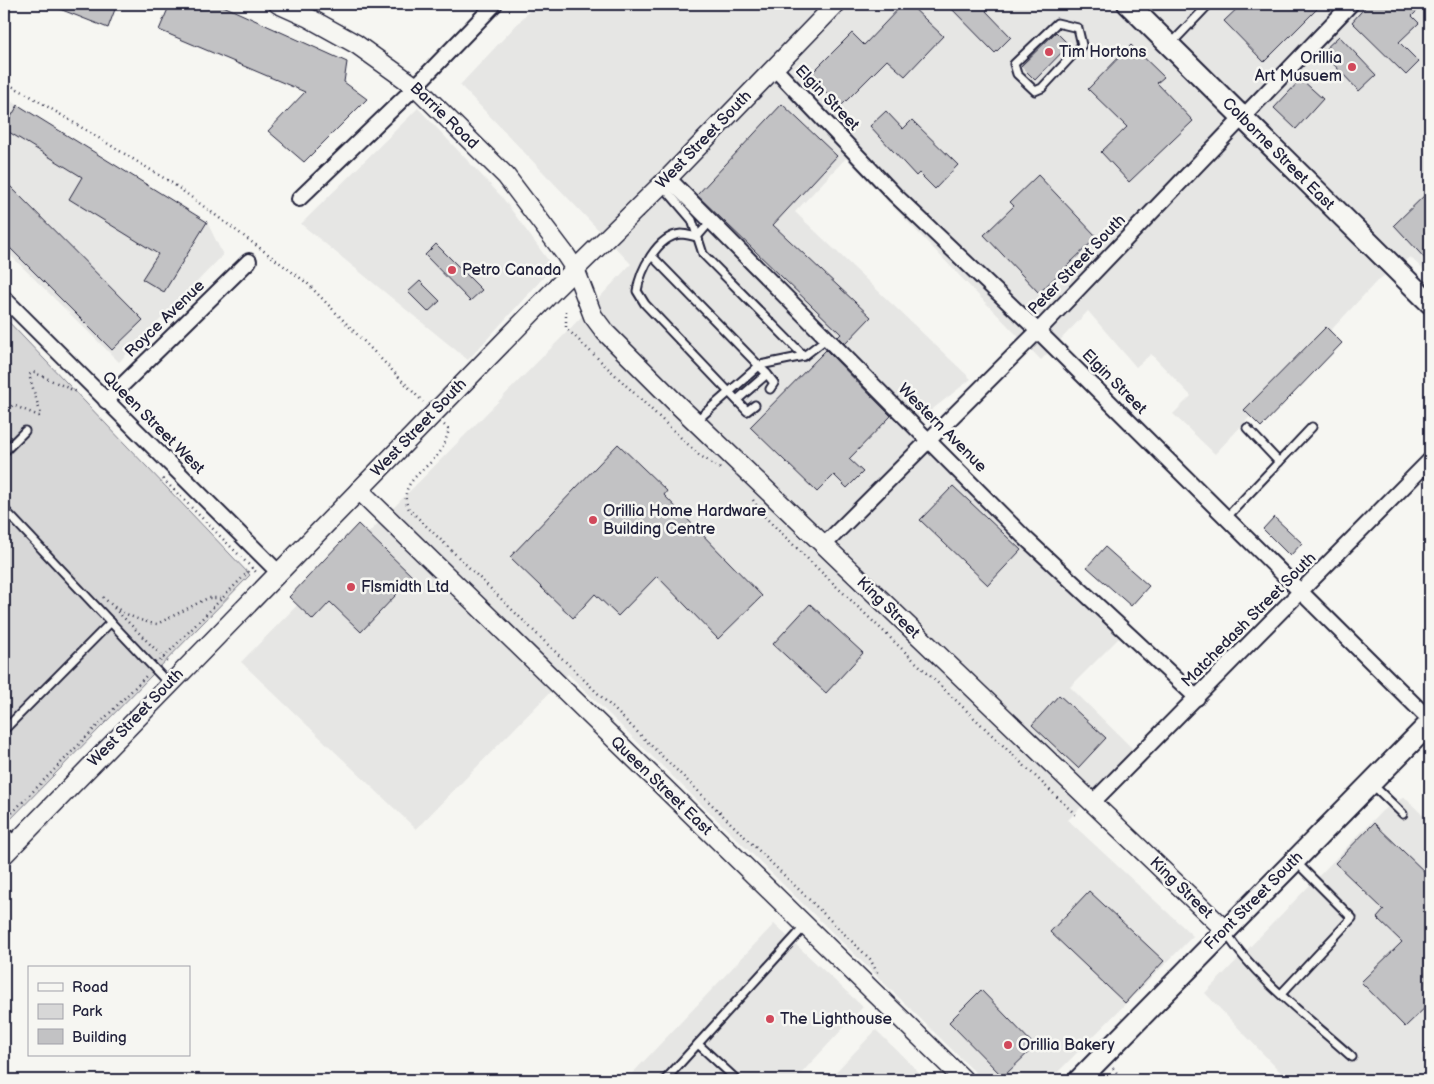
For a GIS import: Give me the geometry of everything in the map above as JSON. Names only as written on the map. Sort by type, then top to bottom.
[{"type":"main road","name":"Colborne Street East","points":[[1128,4],[1430,302]]},
{"type":"main road","name":"Front Street South","points":[[1078,1080],[1430,722]]},
{"type":"street","name":"Barrie Road","points":[[278,4],[310,18],[356,44],[416,87],[506,176],[575,269]]},
{"type":"street","points":[[298,199],[416,87],[495,4]]},
{"type":"street","name":"West Street South","points":[[4,855],[10,836],[174,679],[575,269],[665,181],[836,4]]},
{"type":"street","name":"Peter Street South","points":[[824,546],[1038,332],[1351,4]]},
{"type":"street","name":"Elgin Street","points":[[774,68],[895,195],[1038,332],[1430,722]]},
{"type":"street","name":"Western Avenue","points":[[665,181],[710,222],[929,439],[1023,536],[1197,698]]},
{"type":"street","name":"Royce Avenue","points":[[106,401],[249,261]]},
{"type":"street","name":"King Street","points":[[575,269],[594,316],[605,332],[824,546],[1224,930]]},
{"type":"street","name":"Queen Street West","points":[[4,298],[279,573]]},
{"type":"street","name":"Matchedash Street South","points":[[1092,803],[1430,460]]},
{"type":"street","name":"Queen Street East","points":[[359,490],[964,1080]]},
{"type":"lane","points":[[1170,45],[1209,4]]},
{"type":"lane","points":[[1057,23],[1078,28],[1082,45],[1080,49],[1042,88],[1037,91],[1032,90],[1015,72],[1014,64],[1057,23]]},
{"type":"lane","points":[[665,181],[692,220],[703,254],[804,356]]},
{"type":"lane","points":[[697,237],[710,222]]},
{"type":"lane","points":[[697,237],[680,234],[665,242],[652,256],[639,280],[637,291],[645,304],[747,411],[755,405]]},
{"type":"lane","points":[[652,256],[760,366],[774,384],[770,389]]},
{"type":"lane","points":[[696,421],[760,366],[804,356],[826,339]]},
{"type":"lane","points":[[737,400],[767,374]]},
{"type":"lane","points":[[1226,518],[1312,427]]},
{"type":"lane","points":[[1246,428],[1279,462]]},
{"type":"lane","points":[[4,452],[25,431]]},
{"type":"lane","points":[[4,509],[154,667],[174,679]]},
{"type":"lane","points":[[4,730],[111,622]]},
{"type":"lane","points":[[1371,782],[1404,814]]},
{"type":"lane","points":[[1282,994],[1352,918],[1294,860]]},
{"type":"lane","points":[[664,1080],[805,926]]},
{"type":"lane","points":[[1224,930],[1235,946],[1282,994],[1352,1057]]},
{"type":"lane","points":[[698,1044],[736,1080]]},
{"type":"path","points":[[4,82],[27,94],[172,183],[307,283],[449,430],[442,448],[406,487],[405,502],[409,509],[870,959],[879,978],[880,998]]},
{"type":"path","points":[[566,311],[566,328],[699,455],[724,471]]},
{"type":"path","points":[[4,413],[12,405],[39,416],[41,415],[29,377],[30,372],[44,376],[79,393]]},
{"type":"path","points":[[752,499],[763,515],[814,565],[1078,817]]},
{"type":"path","points":[[4,821],[252,568]]},
{"type":"path","points":[[98,592],[164,658],[174,679]]},
{"type":"path","points":[[111,605],[142,620],[156,624],[208,598],[222,598]]},
{"type":"shaded area","points":[[536,4],[1430,4],[1430,276],[1410,257],[1377,281],[1215,454],[1173,414],[1191,396],[1151,354],[1136,367],[1088,311],[1041,360],[846,158],[795,212],[971,379],[911,426],[1126,631],[1070,687],[1136,752],[1068,820],[1193,936],[1050,1080],[983,1080],[568,674],[416,829],[241,662],[566,333],[631,264],[460,85]]},
{"type":"shaded area","points":[[4,98],[207,222],[223,255],[119,362],[4,249]]},
{"type":"shaded area","points":[[418,108],[502,197],[553,267],[468,360],[301,224]]},
{"type":"shaded area","points":[[1404,797],[1430,822],[1430,1064],[1415,1080],[1288,1080],[1205,993],[1382,811]]},
{"type":"shaded area","points":[[774,924],[863,1007],[795,1080],[626,1080]]},
{"type":"shaded area","points":[[876,1030],[927,1080],[828,1080]]},
{"type":"green space","points":[[4,317],[250,575],[4,826]]},
{"type":"building","points":[[47,4],[117,4],[108,28]]},
{"type":"building","points":[[170,4],[219,4],[347,62],[344,82],[367,99],[304,162],[268,131],[305,92],[159,30]]},
{"type":"building","points":[[903,4],[909,4],[943,36],[905,76],[887,60],[840,107],[809,76],[852,33],[864,45]]},
{"type":"building","points":[[947,4],[993,4],[986,11],[1011,37],[995,53]]},
{"type":"building","points":[[1242,4],[1322,4],[1264,62],[1224,21]]},
{"type":"building","points":[[1368,4],[1424,4],[1412,16],[1419,23],[1399,42],[1419,62],[1406,75],[1352,22]]},
{"type":"building","points":[[1056,32],[1069,45],[1035,80],[1021,66]]},
{"type":"building","name":"Orillia Art Musuem","points":[[1339,36],[1376,75],[1359,91],[1322,52]]},
{"type":"building","points":[[1131,45],[1164,77],[1157,83],[1193,121],[1129,182],[1101,152],[1127,127],[1088,89]]},
{"type":"building","points":[[1301,79],[1323,99],[1296,129],[1274,108]]},
{"type":"building","points":[[782,104],[837,156],[773,225],[871,317],[845,344],[838,337],[841,334],[697,195]]},
{"type":"building","points":[[18,105],[207,222],[164,292],[142,279],[158,254],[69,199],[82,177],[4,129]]},
{"type":"building","points":[[886,111],[903,129],[912,120],[958,165],[935,189],[919,173],[916,176],[870,126]]},
{"type":"building","points":[[1038,175],[1097,237],[1039,293],[984,235],[1014,206],[1010,202]]},
{"type":"building","points":[[4,180],[143,320],[112,350],[4,242]]},
{"type":"building","points":[[1430,190],[1430,264],[1394,225]]},
{"type":"building","points":[[436,244],[482,290],[470,301],[425,255]]},
{"type":"building","points":[[420,281],[440,301],[428,312],[408,292]]},
{"type":"building","points":[[1326,327],[1342,343],[1261,427],[1244,410]]},
{"type":"building","points":[[826,350],[891,416],[849,459],[863,472],[847,488],[834,475],[817,492],[750,427]]},
{"type":"building","points":[[618,444],[667,491],[664,495],[762,596],[718,639],[657,576],[618,616],[595,594],[573,618],[510,557]]},
{"type":"building","points":[[953,486],[1021,550],[988,585],[920,520]]},
{"type":"building","points":[[1274,517],[1302,543],[1290,556],[1263,529]]},
{"type":"building","name":"Flsmidth Ltd","points":[[358,524],[413,577],[361,632],[330,602],[313,620],[289,597]]},
{"type":"building","points":[[1105,547],[1149,586],[1131,606],[1087,567]]},
{"type":"building","points":[[810,604],[863,653],[826,693],[773,644]]},
{"type":"building","points":[[1059,695],[1106,738],[1078,768],[1032,725]]},
{"type":"building","points":[[1374,823],[1430,877],[1430,1003],[1405,1027],[1361,982],[1402,942],[1377,918],[1384,910],[1335,863]]},
{"type":"building","points":[[1089,891],[1164,961],[1125,1003],[1050,932]]},
{"type":"building","points":[[981,990],[1035,1046],[1003,1077],[949,1022]]},
{"type":"place","name":"Tim Hortons","points":[[1049,52]]},
{"type":"place","name":"Orillia Art Musuem","points":[[1352,67]]},
{"type":"place","name":"Petro Canada","points":[[452,270]]},
{"type":"place","name":"Orillia Home Hardware Building Centre","points":[[593,520]]},
{"type":"place","name":"Flsmidth Ltd","points":[[351,587]]},
{"type":"place","name":"The Lighthouse","points":[[770,1019]]},
{"type":"place","name":"Orillia Bakery","points":[[1008,1045]]}]
